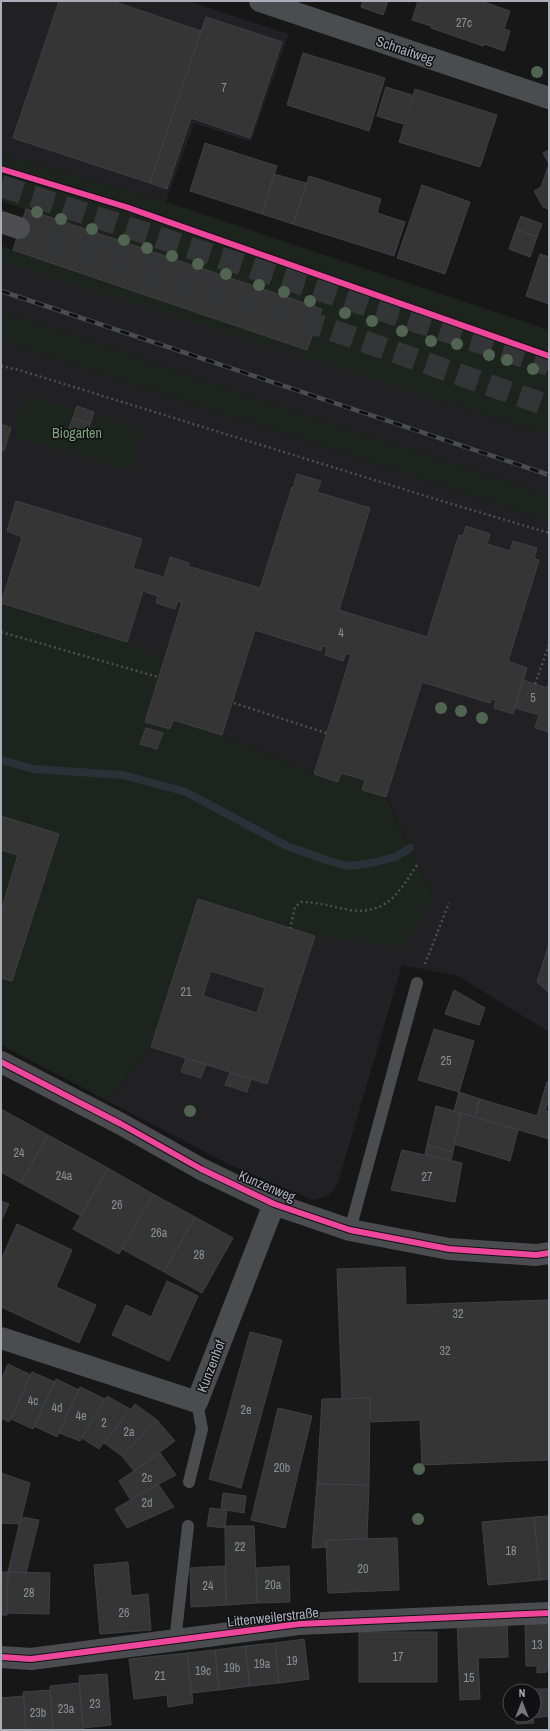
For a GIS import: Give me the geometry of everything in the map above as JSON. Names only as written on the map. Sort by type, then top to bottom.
[{"type":"street","name":"Schnaitweg","points":[[260,1],[549,98]]},
{"type":"street","name":"Kunzenweg","points":[[1,1062],[120,1124],[201,1169],[274,1204],[350,1230],[449,1249],[536,1255],[549,1253]]},
{"type":"street","name":"Kunzenhof","points":[[1,1338],[197,1402],[274,1204]]},
{"type":"street","name":"Littenweilerstraße","points":[[1,1657],[31,1659],[299,1624],[549,1613]]},
{"type":"lane","points":[[350,1230],[417,983]]},
{"type":"lane","points":[[189,1482],[202,1429],[197,1402]]},
{"type":"lane","points":[[175,1641],[188,1526]]},
{"type":"path","points":[[1,366],[27,372],[549,533]]},
{"type":"path","points":[[1,632],[158,677]]},
{"type":"path","points":[[535,684],[549,645]]},
{"type":"path","points":[[234,703],[326,733]]},
{"type":"path","points":[[290,929],[295,907],[301,902],[321,903],[350,910],[378,908],[400,891],[417,865]]},
{"type":"path","points":[[417,983],[449,903]]},
{"type":"shaded area","points":[[1,1],[188,1],[289,34],[251,142],[194,123],[166,202],[1,154]]},
{"type":"shaded area","points":[[1,260],[549,435],[549,495],[306,415],[1,311]]},
{"type":"shaded area","points":[[1,340],[549,521],[549,1032],[458,976],[402,965],[337,1186],[327,1196],[313,1200],[230,1165],[108,1101],[151,1047],[198,899],[434,896],[417,865],[387,797],[314,774],[222,735],[173,720],[170,729],[145,722],[127,642],[1,603]]},
{"type":"green space","points":[[1,154],[166,202],[549,330],[549,435],[1,261],[1,246],[307,350],[322,309],[1,201]]},
{"type":"green space","points":[[1,311],[306,415],[549,495],[549,521],[1,340]]},
{"type":"green space","name":"Biogarten","points":[[24,394],[143,429],[131,471],[12,436]]},
{"type":"green space","points":[[1,603],[127,642],[164,662],[145,722],[170,729],[173,720],[222,735],[314,774],[338,782],[341,773],[365,780],[362,790],[386,797],[417,865],[434,896],[404,947],[315,936],[198,900],[151,1047],[108,1101],[1,1045]],"holes":[[[146,728],[162,733],[157,749],[141,744]]]},
{"type":"building","points":[[59,1],[112,1],[201,31],[150,183],[13,138]]},
{"type":"building","points":[[363,1],[388,1],[383,15],[361,7]]},
{"type":"building","points":[[418,1],[481,1],[510,11],[504,29],[510,31],[504,51],[484,44],[483,46],[412,20]]},
{"type":"building","points":[[206,17],[282,42],[250,138],[191,118],[167,189],[150,183]]},
{"type":"building","points":[[303,53],[385,78],[369,131],[287,105]]},
{"type":"building","points":[[386,87],[412,95],[403,124],[377,116]]},
{"type":"building","points":[[415,89],[497,115],[480,167],[399,142]]},
{"type":"building","points":[[205,143],[277,166],[262,214],[190,191]]},
{"type":"building","points":[[549,150],[549,164],[543,153]]},
{"type":"building","points":[[549,164],[549,209],[543,207],[534,191],[541,187]]},
{"type":"building","points":[[274,174],[306,183],[293,224],[262,214]]},
{"type":"building","points":[[309,176],[381,199],[377,213],[405,222],[394,256],[293,224]]},
{"type":"building","points":[[422,185],[470,202],[445,274],[397,258]]},
{"type":"building","points":[[26,209],[322,309],[307,350],[13,250]]},
{"type":"building","points":[[521,216],[542,224],[537,237],[516,229]]},
{"type":"building","points":[[516,229],[537,237],[530,257],[509,249]]},
{"type":"building","points":[[540,254],[549,257],[549,304],[526,296]]},
{"type":"building","points":[[77,406],[94,412],[90,424],[73,418]]},
{"type":"building","points":[[73,418],[90,424],[87,434],[69,428]]},
{"type":"building","points":[[1,424],[11,428],[4,451],[1,450]]},
{"type":"building","points":[[297,474],[321,481],[317,492],[370,508],[339,610],[427,637],[459,535],[463,536],[466,526],[490,534],[487,544],[510,551],[513,541],[537,548],[534,559],[539,560],[508,661],[527,668],[513,714],[494,708],[496,700],[492,699],[490,703],[422,682],[386,797],[362,790],[365,780],[341,773],[338,782],[314,774],[351,655],[346,653],[343,661],[325,655],[327,647],[323,646],[321,651],[255,630],[222,735],[173,720],[170,729],[145,722],[182,602],[178,601],[175,609],[156,603],[158,596],[143,591],[127,642],[1,603],[22,537],[7,531],[16,501],[142,539],[133,568],[164,577],[170,557],[189,563],[188,566],[260,588],[292,487],[295,485]]},
{"type":"building","points":[[523,680],[547,688],[549,682],[549,732],[535,728],[539,715],[515,708]]},
{"type":"building","points":[[146,728],[163,733],[157,749],[140,744]]},
{"type":"building","points":[[1,816],[59,834],[12,981],[1,978],[1,911],[18,855],[1,850]]},
{"type":"building","points":[[198,899],[315,936],[267,1084],[151,1047]],"holes":[[[211,971],[265,988],[257,1013],[203,996]]]},
{"type":"building","points":[[549,944],[549,988],[548,992],[537,982]]},
{"type":"building","points":[[454,990],[485,1008],[479,1025],[445,1014]]},
{"type":"building","points":[[434,1029],[474,1041],[459,1092],[418,1080]]},
{"type":"building","points":[[186,1058],[206,1064],[201,1078],[181,1072]]},
{"type":"building","points":[[230,1072],[251,1079],[247,1092],[225,1085]]},
{"type":"building","points":[[547,1082],[549,1082],[549,1100],[545,1110],[549,1112],[549,1139],[475,1117],[480,1099],[537,1116]]},
{"type":"building","points":[[459,1092],[480,1099],[475,1117],[454,1111]]},
{"type":"building","points":[[436,1106],[461,1113],[453,1152],[427,1145]]},
{"type":"building","points":[[1,1109],[48,1135],[21,1183],[1,1172]]},
{"type":"building","points":[[461,1113],[518,1130],[510,1161],[454,1144]]},
{"type":"building","points":[[48,1135],[108,1168],[81,1216],[21,1183]]},
{"type":"building","points":[[427,1145],[453,1152],[451,1160],[425,1154]]},
{"type":"building","points":[[402,1150],[462,1163],[455,1202],[391,1190]]},
{"type":"building","points":[[108,1168],[153,1194],[119,1254],[73,1229]]},
{"type":"building","points":[[153,1194],[195,1217],[164,1272],[122,1249]]},
{"type":"building","points":[[1,1201],[9,1204],[1,1221]]},
{"type":"building","points":[[195,1217],[233,1238],[202,1293],[164,1272]]},
{"type":"building","points":[[17,1224],[72,1250],[56,1287],[96,1305],[79,1343],[1,1307],[1,1260]]},
{"type":"building","points":[[405,1267],[406,1305],[549,1300],[549,1460],[422,1465],[420,1420],[371,1422],[370,1398],[342,1399],[337,1269]]},
{"type":"building","points":[[167,1281],[198,1296],[169,1361],[112,1335],[126,1305],[151,1317]]},
{"type":"building","points":[[250,1332],[282,1340],[241,1488],[209,1479]]},
{"type":"building","points":[[8,1364],[31,1375],[9,1422],[1,1418],[1,1380]]},
{"type":"building","points":[[32,1372],[55,1382],[33,1429],[11,1419]]},
{"type":"building","points":[[56,1379],[79,1390],[57,1437],[34,1426]]},
{"type":"building","points":[[80,1387],[105,1399],[80,1441],[59,1433]]},
{"type":"building","points":[[107,1396],[130,1409],[99,1449],[82,1438]]},
{"type":"building","points":[[370,1398],[369,1485],[317,1484],[322,1399]]},
{"type":"building","points":[[135,1404],[157,1420],[122,1456],[104,1443]]},
{"type":"building","points":[[278,1408],[312,1416],[285,1528],[251,1520]]},
{"type":"building","points":[[157,1420],[175,1441],[134,1471],[122,1456]]},
{"type":"building","points":[[160,1453],[176,1475],[130,1499],[119,1481]]},
{"type":"building","points":[[1,1473],[30,1483],[20,1524],[1,1523]]},
{"type":"building","points":[[158,1484],[174,1507],[127,1528],[115,1509]]},
{"type":"building","points":[[317,1484],[369,1485],[367,1539],[326,1540],[327,1547],[312,1548]]},
{"type":"building","points":[[223,1493],[246,1496],[244,1513],[221,1509]]},
{"type":"building","points":[[210,1508],[227,1510],[225,1528],[207,1526]]},
{"type":"building","points":[[549,1516],[549,1579],[540,1580],[534,1517]]},
{"type":"building","points":[[21,1517],[39,1520],[26,1573],[8,1572]]},
{"type":"building","points":[[534,1517],[540,1580],[488,1585],[482,1522]]},
{"type":"building","points":[[225,1526],[254,1526],[257,1603],[226,1605]]},
{"type":"building","points":[[397,1538],[399,1590],[328,1593],[326,1540]]},
{"type":"building","points":[[128,1562],[131,1596],[148,1594],[151,1630],[100,1634],[94,1565]]},
{"type":"building","points":[[225,1566],[226,1605],[191,1607],[190,1568]]},
{"type":"building","points":[[289,1566],[290,1602],[257,1603],[256,1568]]},
{"type":"building","points":[[1,1572],[8,1572],[7,1615],[1,1615]]},
{"type":"building","points":[[8,1572],[50,1573],[49,1614],[7,1613]]},
{"type":"building","points":[[507,1617],[508,1657],[478,1658],[480,1699],[460,1700],[457,1619]]},
{"type":"building","points":[[525,1623],[549,1623],[549,1666],[547,1666],[547,1672],[537,1673],[537,1666],[526,1666]]},
{"type":"building","points":[[359,1632],[437,1632],[437,1682],[359,1682]]},
{"type":"building","points":[[304,1639],[309,1679],[279,1683],[275,1643]]},
{"type":"building","points":[[275,1643],[279,1683],[250,1686],[245,1646]]},
{"type":"building","points":[[245,1646],[250,1686],[219,1690],[215,1650]]},
{"type":"building","points":[[215,1650],[219,1690],[191,1693],[187,1653]]},
{"type":"building","points":[[187,1653],[193,1703],[168,1707],[167,1695],[134,1699],[129,1659]]},
{"type":"building","points":[[107,1674],[111,1725],[83,1728],[79,1676]]},
{"type":"building","points":[[79,1683],[83,1730],[53,1730],[50,1686]]},
{"type":"building","points":[[542,1689],[549,1689],[549,1716],[542,1717]]},
{"type":"building","points":[[50,1690],[53,1730],[26,1730],[23,1692]]},
{"type":"building","points":[[24,1696],[26,1730],[1,1730],[1,1698]]},
{"type":"waterway","points":[[1,760],[34,769],[123,775],[186,792],[287,846],[326,860],[349,866],[372,863],[395,857],[410,848]]},
{"type":"tunnel","points":[[1,186],[549,365]]},
{"type":"tunnel","points":[[19,228],[326,328],[549,406]]},
{"type":"railway","points":[[1,291],[549,475]]},
{"type":"cycle path","points":[[1,169],[126,207],[549,356]]},
{"type":"cycle path","points":[[1,1062],[121,1124],[201,1169],[274,1204],[350,1230],[449,1249],[536,1255],[549,1253]]},
{"type":"cycle path","points":[[1,1657],[31,1659],[299,1624],[549,1613]]}]
